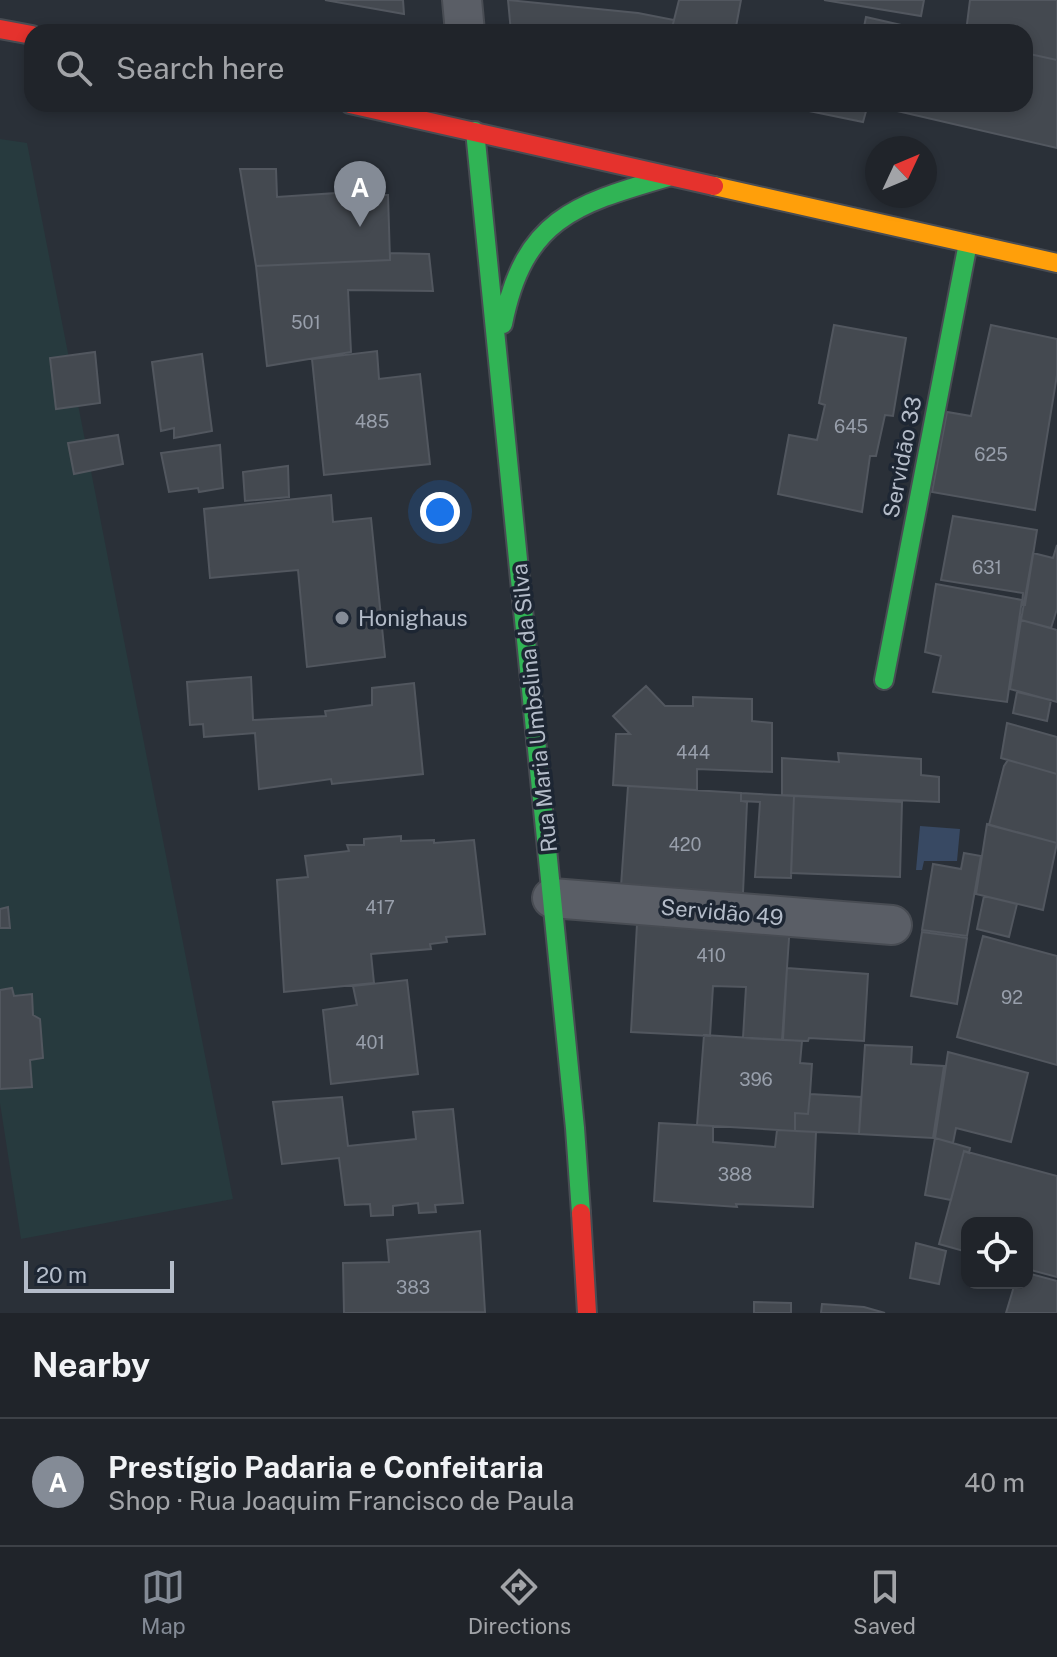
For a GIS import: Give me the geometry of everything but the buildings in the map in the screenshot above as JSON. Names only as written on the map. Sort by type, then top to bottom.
[{"type":"main road","points":[[0,29],[24,34]]},
{"type":"main road","points":[[421,112],[474,118],[670,176],[1057,263]]},
{"type":"main road","name":"Rua Maria Umbelina da Silva","points":[[474,118],[575,1128],[587,1313]]},
{"type":"main road","points":[[498,354],[507,295],[527,256],[550,228],[575,209],[670,176]]},
{"type":"main road","name":"Servidão 33","points":[[884,680],[968,243]]},
{"type":"street","points":[[462,0],[464,24]]},
{"type":"street","name":"Servidão 49","points":[[552,898],[892,925]]},
{"type":"green space","points":[[0,139],[27,143],[233,1199],[21,1239],[0,1103]]},
{"type":"water","points":[[920,826],[960,829],[957,861],[924,861],[922,870],[916,870]]},
{"type":"traffic: fast","points":[[475,131],[581,1213]]},
{"type":"traffic: fast","points":[[503,324],[512,288],[525,260],[540,238],[559,221],[606,196],[668,177]]},
{"type":"traffic: fast","points":[[884,680],[968,243]]},
{"type":"traffic: slow","points":[[714,186],[1057,263]]},
{"type":"traffic: jam","points":[[0,29],[24,34]]},
{"type":"traffic: jam","points":[[386,112],[714,186]]},
{"type":"traffic: jam","points":[[581,1213],[587,1313]]},
{"type":"place","name":"Prestígio Padaria e Confeitaria","points":[[360,227]]},
{"type":"place","name":"Honighaus","points":[[342,618]]}]
